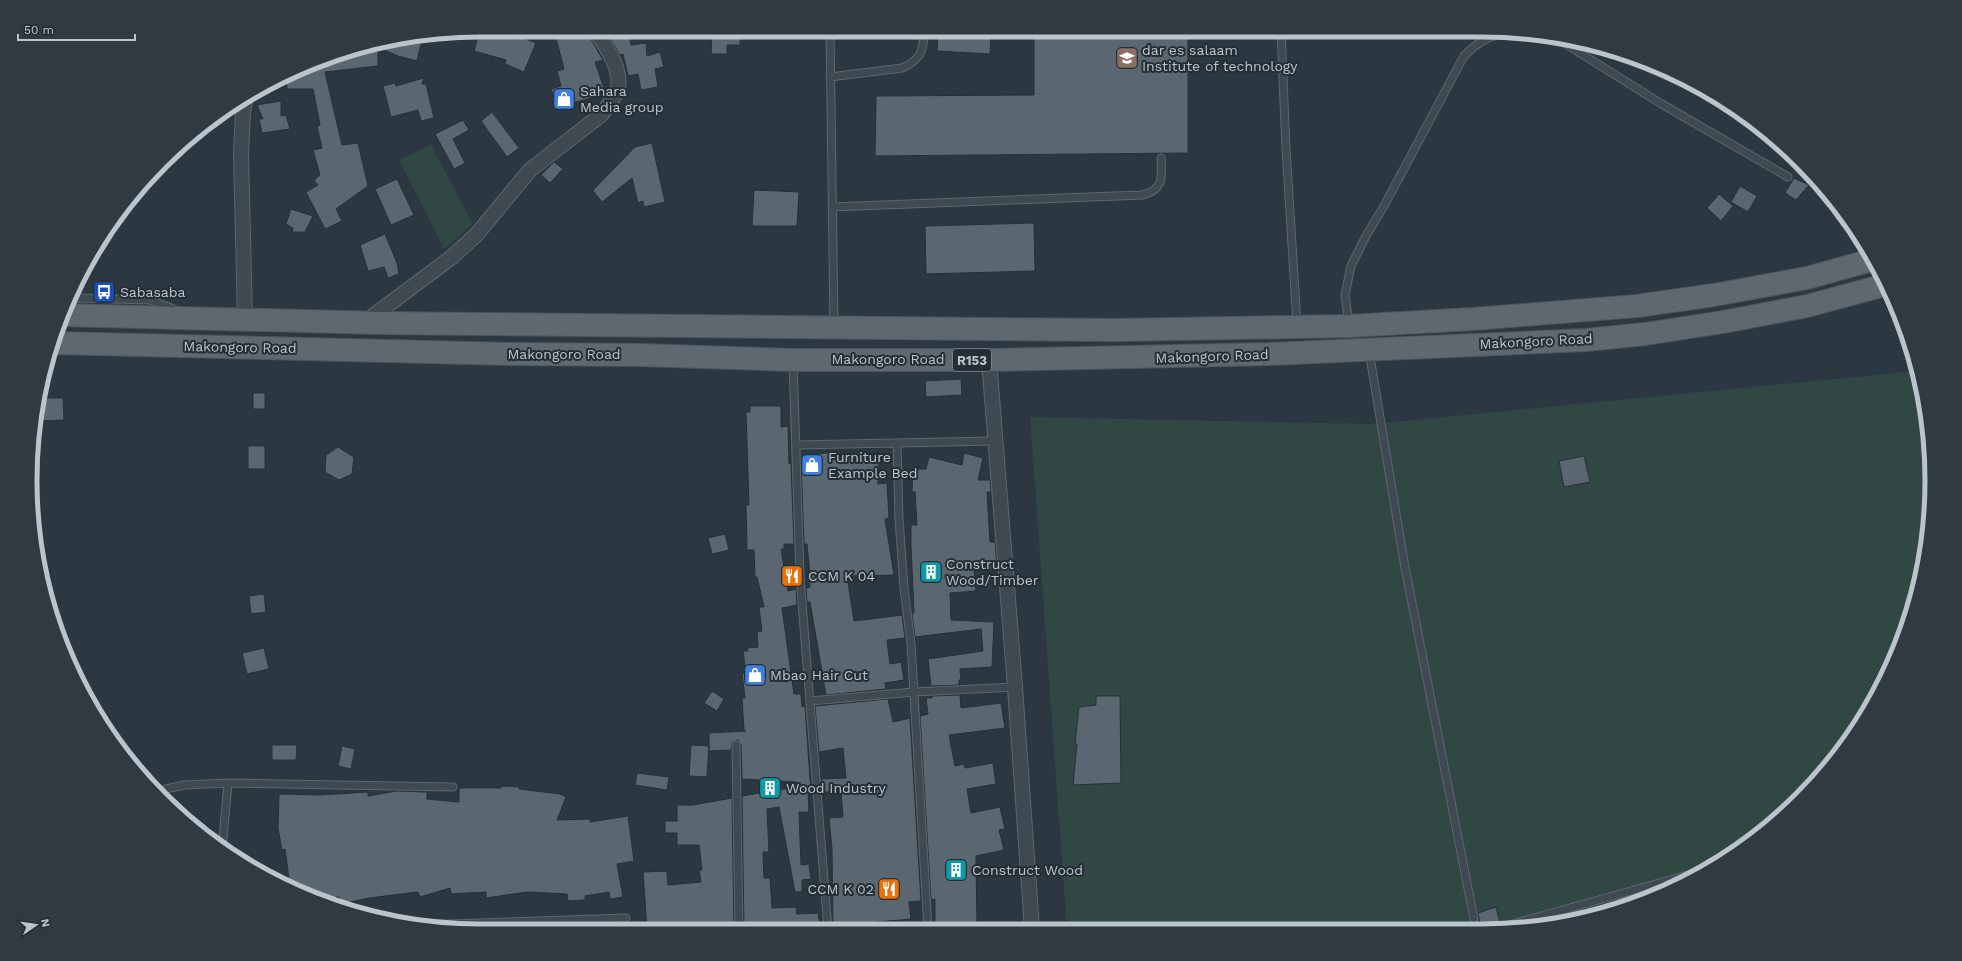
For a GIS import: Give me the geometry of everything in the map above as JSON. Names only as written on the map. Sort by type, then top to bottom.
[{"type":"main road","name":"Makongoro Road","points":[[69,315],[365,322],[1119,330],[1349,326],[1473,319],[1637,306],[1714,296],[1807,278],[1867,261]]},
{"type":"main road","name":"Makongoro Road","points":[[59,343],[512,354],[641,355],[792,360],[989,360],[1268,354],[1586,340],[1645,334],[1723,322],[1807,306],[1880,286]]},
{"type":"street","points":[[365,322],[452,257],[477,234],[530,170],[601,115],[610,104],[618,90],[617,71],[609,51],[600,37]]},
{"type":"street","points":[[241,108],[245,319]]},
{"type":"street","points":[[989,360],[994,441],[1015,687],[1032,924]]},
{"type":"lane","points":[[830,37],[834,327]]},
{"type":"lane","points":[[830,77],[902,68],[911,64],[923,49],[924,37]]},
{"type":"lane","points":[[1281,37],[1297,327]]},
{"type":"lane","points":[[1349,326],[1345,295],[1351,266],[1464,56],[1476,43],[1487,37]]},
{"type":"lane","points":[[1572,47],[1660,103],[1788,177]]},
{"type":"lane","points":[[832,207],[1142,195],[1152,192],[1158,187],[1162,175],[1161,158]]},
{"type":"lane","points":[[77,298],[150,300],[191,318]]},
{"type":"lane","points":[[1368,349],[1404,562],[1474,919]]},
{"type":"lane","points":[[792,360],[800,577],[828,924]]},
{"type":"lane","points":[[796,445],[994,441]]},
{"type":"lane","points":[[897,443],[899,519],[914,692],[928,924]]},
{"type":"lane","points":[[810,700],[914,692],[1015,687]]},
{"type":"lane","points":[[736,745],[739,924]]},
{"type":"lane","points":[[223,841],[228,783]]},
{"type":"lane","points":[[164,790],[184,785],[228,783],[453,787]]},
{"type":"lane","points":[[1520,922],[1679,877]]},
{"type":"lane","points":[[465,923],[626,918]]},
{"type":"green space","points":[[431,145],[473,224],[444,249],[399,160]]},
{"type":"green space","points":[[1911,372],[1921,423],[1924,451],[1924,510],[1921,538],[1910,595],[1901,623],[1891,650],[1866,702],[1850,727],[1815,773],[1774,814],[1751,832],[1703,865],[1678,878],[1651,890],[1596,909],[1539,920],[1482,924],[1067,924],[1030,417],[1372,424]]},
{"type":"building","points":[[478,37],[507,37],[515,39],[516,37],[521,37],[536,43],[524,72],[505,64],[506,60],[474,51]]},
{"type":"building","points":[[590,37],[603,60],[595,62],[606,94],[557,107],[551,89],[561,86],[557,71],[564,69],[556,38]]},
{"type":"building","points":[[609,37],[629,37],[631,45],[646,43],[647,56],[660,52],[664,67],[655,69],[658,87],[641,90],[638,74],[628,76],[623,54],[620,55]]},
{"type":"building","points":[[712,37],[741,37],[740,45],[727,45],[727,54],[711,54]]},
{"type":"building","points":[[938,37],[991,37],[990,54],[937,51]]},
{"type":"building","points":[[1034,37],[1188,37],[1188,153],[875,156],[876,96],[1034,95]]},
{"type":"building","points":[[422,41],[417,61],[398,56],[382,49]]},
{"type":"building","points":[[378,49],[378,66],[325,72],[342,145],[358,143],[368,186],[336,209],[342,221],[325,229],[306,192],[318,185],[314,180],[320,175],[313,150],[322,148],[317,126],[320,125],[313,89],[287,89],[286,82],[311,71],[338,61]]},
{"type":"building","points":[[424,78],[422,84],[426,84],[434,118],[421,121],[418,110],[391,117],[383,86],[395,83],[396,86]]},
{"type":"building","points":[[281,101],[281,116],[286,115],[290,129],[262,133],[259,119],[263,119],[257,105]]},
{"type":"building","points":[[492,112],[519,148],[507,157],[481,121]]},
{"type":"building","points":[[463,120],[469,130],[453,139],[465,163],[454,169],[435,134]]},
{"type":"building","points":[[652,143],[665,202],[644,207],[643,201],[638,203],[632,178],[602,202],[593,191],[595,188],[635,147]]},
{"type":"building","points":[[554,162],[563,169],[550,183],[541,175]]},
{"type":"building","points":[[1794,178],[1809,185],[1796,200],[1785,193]]},
{"type":"building","points":[[397,179],[414,215],[391,225],[375,189]]},
{"type":"building","points":[[1740,186],[1757,196],[1748,212],[1731,202]]},
{"type":"building","points":[[754,190],[799,192],[797,226],[752,226]]},
{"type":"building","points":[[1719,194],[1733,206],[1721,221],[1707,208]]},
{"type":"building","points":[[291,209],[313,216],[305,232],[292,232],[293,228],[286,224]]},
{"type":"building","points":[[1034,223],[1035,271],[926,274],[925,226]]},
{"type":"building","points":[[385,234],[397,263],[399,274],[388,278],[384,267],[368,271],[360,245]]},
{"type":"building","points":[[961,379],[962,395],[926,397],[925,381]]},
{"type":"building","points":[[253,393],[265,393],[265,409],[253,409]]},
{"type":"building","points":[[45,398],[63,398],[64,420],[41,421]]},
{"type":"building","points":[[750,406],[781,406],[781,427],[788,426],[794,544],[784,544],[784,549],[781,549],[788,591],[796,589],[797,605],[782,608],[794,694],[801,694],[802,707],[805,706],[812,793],[808,793],[809,812],[799,812],[801,865],[809,864],[811,879],[802,880],[802,892],[795,892],[779,807],[767,809],[769,852],[763,852],[764,878],[770,878],[772,908],[796,907],[797,914],[818,913],[820,924],[744,924],[742,796],[796,787],[796,782],[742,779],[741,745],[738,740],[732,742],[731,750],[709,751],[709,733],[746,731],[744,730],[742,698],[745,698],[742,673],[746,673],[743,651],[748,651],[747,648],[758,647],[757,632],[762,631],[759,607],[764,607],[757,577],[755,577],[754,550],[747,550],[746,505],[749,505],[746,412],[750,412]]},
{"type":"building","points":[[248,446],[265,446],[265,469],[248,469]]},
{"type":"building","points":[[338,447],[354,457],[352,474],[339,480],[325,472],[326,455]]},
{"type":"building","points":[[835,452],[836,457],[879,459],[878,484],[887,483],[889,518],[885,519],[894,575],[847,576],[854,621],[902,615],[905,638],[887,640],[890,664],[901,662],[904,680],[885,683],[886,689],[826,695],[810,602],[807,602],[806,588],[810,587],[807,544],[804,544],[801,462],[816,460],[816,454]]},
{"type":"building","points":[[964,453],[983,458],[978,480],[990,480],[991,492],[987,492],[990,542],[995,542],[997,569],[974,570],[976,591],[950,593],[951,620],[994,622],[992,667],[960,669],[961,680],[959,680],[959,685],[931,686],[928,659],[983,651],[981,629],[915,637],[912,614],[914,613],[911,525],[917,525],[915,492],[912,492],[913,469],[926,469],[929,457],[962,465]]},
{"type":"building","points":[[1584,456],[1590,482],[1564,487],[1559,461]]},
{"type":"building","points":[[725,534],[729,550],[712,554],[708,538]]},
{"type":"building","points":[[264,594],[266,612],[251,614],[249,596]]},
{"type":"building","points":[[264,648],[269,669],[247,674],[242,653]]},
{"type":"building","points":[[712,691],[724,699],[717,711],[704,703]]},
{"type":"building","points":[[960,695],[961,708],[1001,703],[1005,728],[949,735],[955,766],[964,764],[965,768],[993,763],[996,784],[967,789],[971,813],[1000,807],[1005,829],[999,830],[1004,850],[976,856],[977,924],[935,924],[935,899],[931,900],[920,716],[928,714],[926,698],[932,698],[932,696]]},
{"type":"building","points":[[1096,696],[1120,696],[1121,783],[1073,785],[1079,707],[1096,705]]},
{"type":"building","points":[[888,699],[893,722],[910,718],[921,901],[909,902],[911,919],[876,922],[876,924],[833,924],[832,849],[829,818],[843,817],[841,792],[822,792],[821,779],[846,778],[843,748],[819,752],[815,706]]},
{"type":"building","points":[[272,745],[297,745],[296,760],[272,760]]},
{"type":"building","points":[[691,745],[709,746],[707,777],[689,776]]},
{"type":"building","points":[[342,746],[355,749],[351,769],[338,766]]},
{"type":"building","points":[[637,773],[669,777],[667,790],[635,785]]},
{"type":"building","points":[[502,786],[519,787],[519,789],[560,794],[566,797],[557,820],[590,819],[590,822],[628,816],[634,861],[617,864],[623,897],[610,899],[609,892],[585,896],[585,900],[568,901],[567,894],[527,892],[486,898],[486,892],[451,894],[450,888],[420,897],[418,892],[369,898],[346,903],[339,900],[339,897],[332,898],[289,880],[285,849],[282,850],[278,828],[279,794],[320,795],[368,792],[368,796],[397,791],[427,792],[427,799],[459,802],[459,788],[501,788]]},
{"type":"building","points":[[732,798],[734,924],[647,924],[643,872],[667,871],[668,885],[701,882],[699,870],[702,870],[699,845],[677,845],[677,833],[665,833],[665,821],[677,821],[677,805],[693,805]]},
{"type":"building","points":[[1496,907],[1500,922],[1499,923],[1480,924],[1478,913]]},
{"type":"place","name":"dar es salaam Institute of technology","points":[[1127,58]]},
{"type":"place","name":"Sahara Media group","points":[[564,99]]},
{"type":"place","name":"Sabasaba","points":[[104,292]]},
{"type":"place","name":"Furniture Example Bed","points":[[812,465]]},
{"type":"place","name":"Construct Wood/Timber","points":[[931,572]]},
{"type":"place","name":"CCM K 04","points":[[792,576]]},
{"type":"place","name":"Mbao Hair Cut","points":[[755,675]]},
{"type":"place","name":"Wood Industry","points":[[770,788]]},
{"type":"place","name":"Construct Wood","points":[[956,870]]},
{"type":"place","name":"CCM K 02","points":[[889,889]]}]
